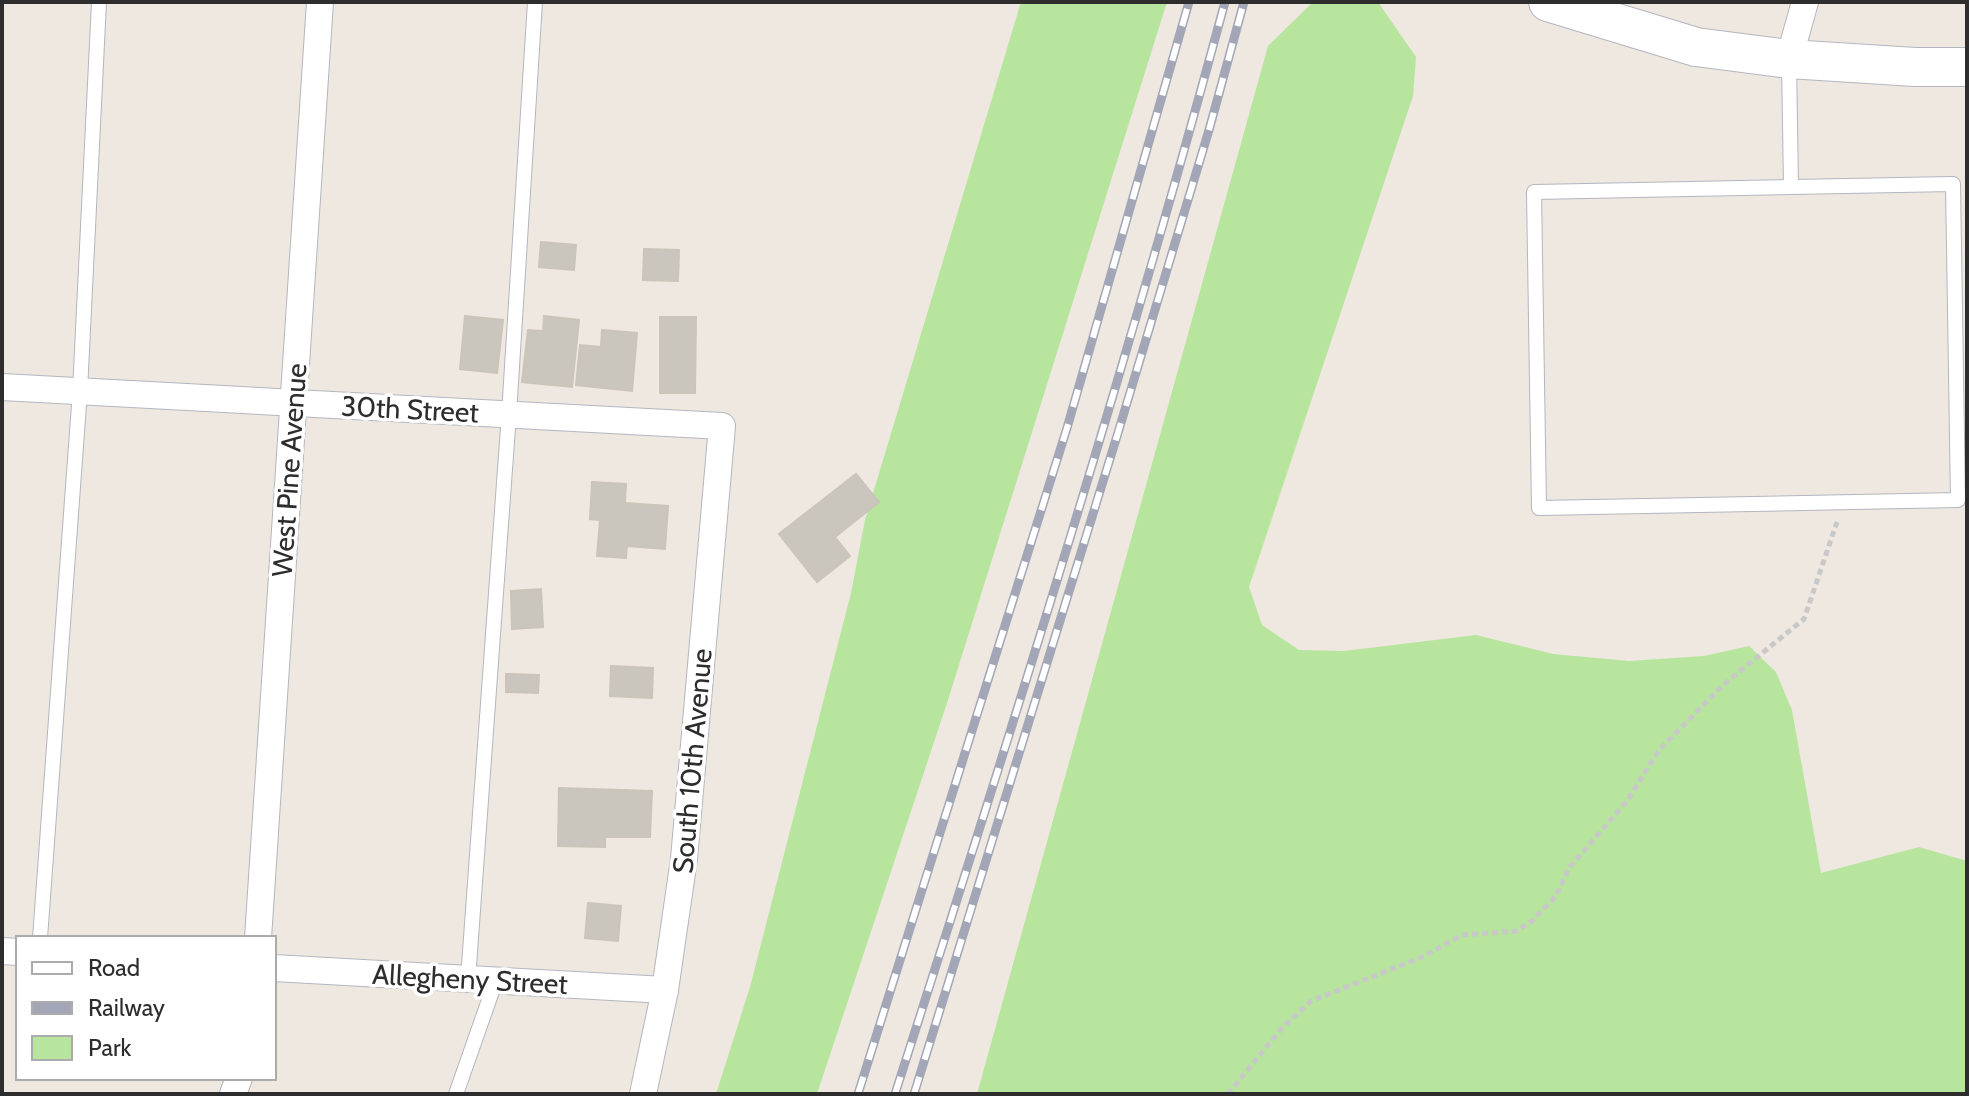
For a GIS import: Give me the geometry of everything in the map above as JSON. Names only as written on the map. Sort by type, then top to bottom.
[{"type":"main road","points":[[1548,2],[1696,47],[1789,59],[1967,67]]},
{"type":"street","name":"West Pine Avenue","points":[[258,936],[320,2]]},
{"type":"street","points":[[1789,59],[1805,2]]},
{"type":"street","name":"30th Street","points":[[2,387],[722,426]]},
{"type":"street","name":"South 10th Avenue","points":[[643,1094],[665,990],[684,859],[722,426]]},
{"type":"street","name":"Allegheny Street","points":[[276,968],[665,990]]},
{"type":"lane","points":[[40,936],[80,391],[99,2]]},
{"type":"lane","points":[[468,979],[535,2]]},
{"type":"lane","points":[[1789,59],[1791,187]]},
{"type":"lane","points":[[1953,184],[1958,500],[1539,508],[1534,192],[1791,187],[1953,184]]},
{"type":"lane","points":[[456,1094],[496,980]]},
{"type":"path","points":[[1228,1094],[1281,1029],[1311,1001],[1422,957],[1462,935],[1517,931],[1532,921],[1556,896],[1569,868],[1627,801],[1659,750],[1723,685],[1804,619],[1844,502]]},
{"type":"green space","points":[[1021,2],[1167,2],[947,703],[817,1094],[716,1094],[750,987],[851,593],[865,520]]},
{"type":"green space","points":[[1313,2],[1378,2],[1416,57],[1413,96],[1249,587],[1262,625],[1299,650],[1344,651],[1476,635],[1553,654],[1629,661],[1704,656],[1749,646],[1776,672],[1792,710],[1821,873],[1919,847],[1967,861],[1967,1094],[977,1094],[1268,46]]},
{"type":"building","points":[[541,242],[576,245],[574,270],[539,267]]},
{"type":"building","points":[[644,249],[679,250],[678,281],[643,280]]},
{"type":"building","points":[[465,316],[503,320],[497,373],[460,369]]},
{"type":"building","points":[[544,316],[579,320],[572,387],[522,382],[528,330],[543,331]]},
{"type":"building","points":[[660,317],[696,317],[695,393],[660,393]]},
{"type":"building","points":[[602,330],[637,333],[632,391],[576,385],[580,345],[601,347]]},
{"type":"building","points":[[856,474],[879,502],[835,537],[850,556],[817,582],[779,534]]},
{"type":"building","points":[[592,482],[626,484],[625,503],[668,506],[665,549],[627,546],[626,558],[597,556],[600,520],[590,519]]},
{"type":"building","points":[[541,589],[543,627],[512,629],[511,591]]},
{"type":"building","points":[[611,666],[653,668],[652,698],[610,696]]},
{"type":"building","points":[[506,674],[539,675],[538,693],[506,692]]},
{"type":"building","points":[[559,788],[652,791],[650,837],[605,837],[605,847],[558,846]]},
{"type":"building","points":[[588,903],[621,906],[618,941],[585,938]]},
{"type":"railway","points":[[858,1094],[1067,428],[1189,2]]},
{"type":"railway","points":[[895,1094],[1108,413],[1225,2]]},
{"type":"railway","points":[[914,1094],[1117,436],[1244,2]]}]
